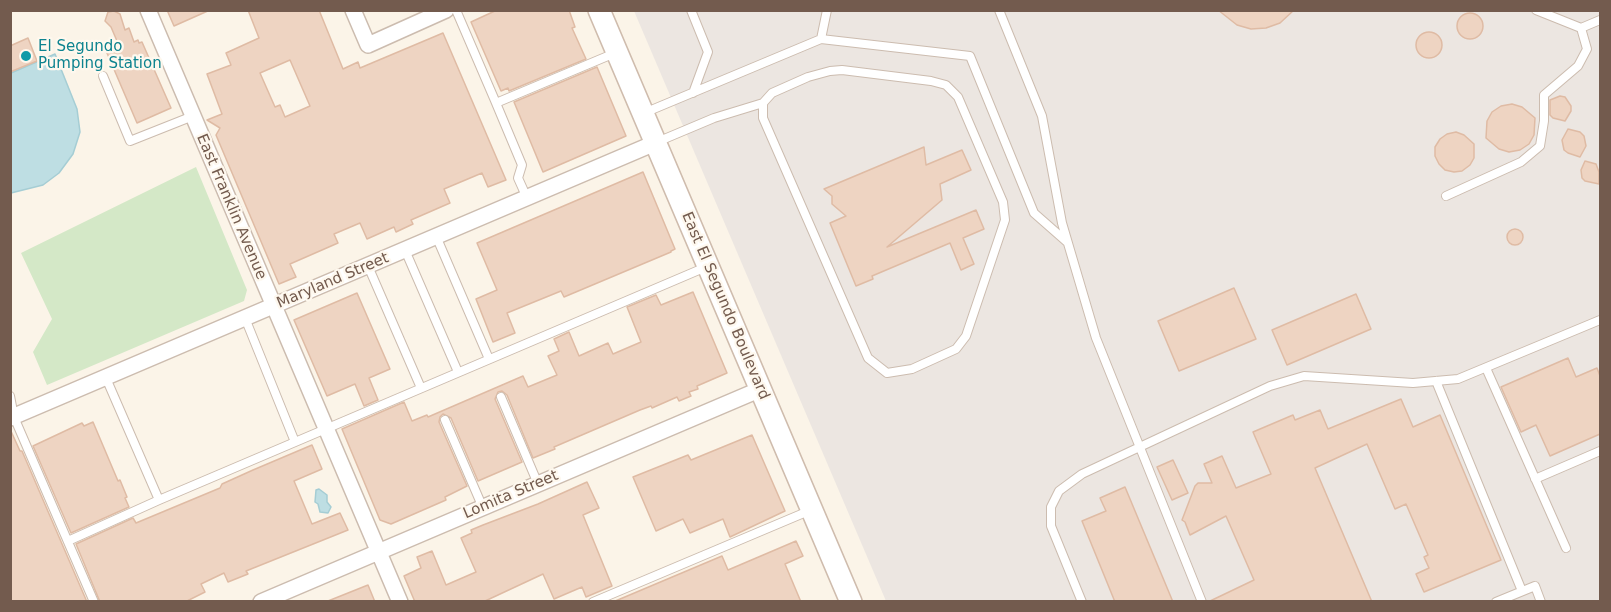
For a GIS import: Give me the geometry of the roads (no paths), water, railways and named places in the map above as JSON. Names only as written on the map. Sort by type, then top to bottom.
[{"type":"main road","name":"East El Segundo Boulevard","points":[[599,10],[851,602]]},
{"type":"street","name":"East Franklin Avenue","points":[[147,10],[400,602]]},
{"type":"street","points":[[353,10],[368,45],[446,10]]},
{"type":"street","name":"Maryland Street","points":[[12,418],[655,143]]},
{"type":"street","name":"Lomita Street","points":[[261,602],[761,389]]},
{"type":"lane","points":[[456,10],[522,165],[518,178],[527,198]]},
{"type":"lane","points":[[691,10],[708,52],[693,93]]},
{"type":"lane","points":[[821,39],[827,10]]},
{"type":"lane","points":[[999,10],[1042,116],[1062,222],[1096,338],[1202,602]]},
{"type":"lane","points":[[1536,10],[1581,28],[1600,20]]},
{"type":"lane","points":[[1446,196],[1521,162],[1539,146],[1544,121],[1544,95],[1578,66],[1587,49],[1581,28]]},
{"type":"lane","points":[[643,114],[821,39],[970,56],[1034,213],[1068,244]]},
{"type":"lane","points":[[496,103],[617,52]]},
{"type":"lane","points":[[655,143],[714,117],[762,103],[772,93],[808,77],[830,71],[843,70],[931,81],[946,86],[958,97],[1003,202],[1005,220],[966,336],[956,349],[912,369],[887,373],[868,358],[764,117],[762,103]]},
{"type":"lane","points":[[103,76],[130,141],[193,116]]},
{"type":"lane","points":[[436,237],[489,359]]},
{"type":"lane","points":[[405,250],[458,372]]},
{"type":"lane","points":[[368,266],[421,388]]},
{"type":"lane","points":[[68,542],[159,500],[708,266]]},
{"type":"lane","points":[[245,318],[295,442]]},
{"type":"lane","points":[[1082,602],[1051,526],[1051,507],[1059,491],[1082,474],[1270,386],[1304,376],[1413,383],[1458,379],[1600,320]]},
{"type":"lane","points":[[1486,368],[1566,548]]},
{"type":"lane","points":[[106,378],[159,500]]},
{"type":"lane","points":[[1436,381],[1522,591]]},
{"type":"lane","points":[[10,396],[12,418],[94,602]]},
{"type":"lane","points":[[501,397],[538,484]]},
{"type":"lane","points":[[445,420],[483,508]]},
{"type":"lane","points":[[1535,479],[1600,451]]},
{"type":"lane","points":[[593,602],[812,509]]},
{"type":"lane","points":[[1496,602],[1535,586],[1541,602]]},
{"type":"water","points":[[55,54],[77,109],[80,132],[73,154],[59,173],[43,185],[11,193],[11,73]]},
{"type":"water","points":[[319,489],[327,495],[327,502],[331,507],[328,513],[320,512],[315,502],[316,490]]},
{"type":"place","name":"El Segundo Pumping Station","points":[[26,56]]}]
